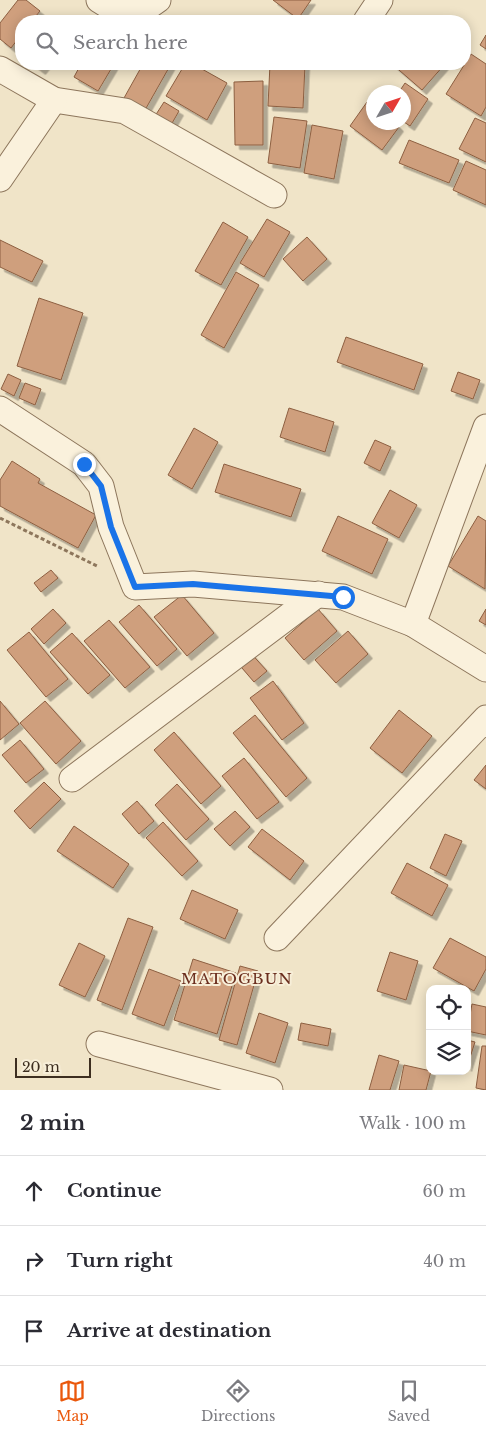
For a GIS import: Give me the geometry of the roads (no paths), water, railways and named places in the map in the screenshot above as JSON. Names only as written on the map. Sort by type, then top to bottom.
[{"type":"street","points":[[98,0],[111,9],[136,10],[150,6],[158,0]]},
{"type":"street","points":[[370,15],[380,0]]},
{"type":"street","points":[[0,69],[54,100],[125,111],[274,195]]},
{"type":"street","points":[[0,179],[54,100]]},
{"type":"street","points":[[0,409],[84,464],[101,486],[111,527],[135,587],[193,584],[343,597],[413,624],[486,669]]},
{"type":"street","points":[[413,624],[486,427]]},
{"type":"street","points":[[72,779],[318,594]]},
{"type":"street","points":[[277,938],[486,718]]},
{"type":"street","points":[[98,1044],[270,1090]]},
{"type":"district","name":"MATOGBUN","points":[[237,979]]}]
